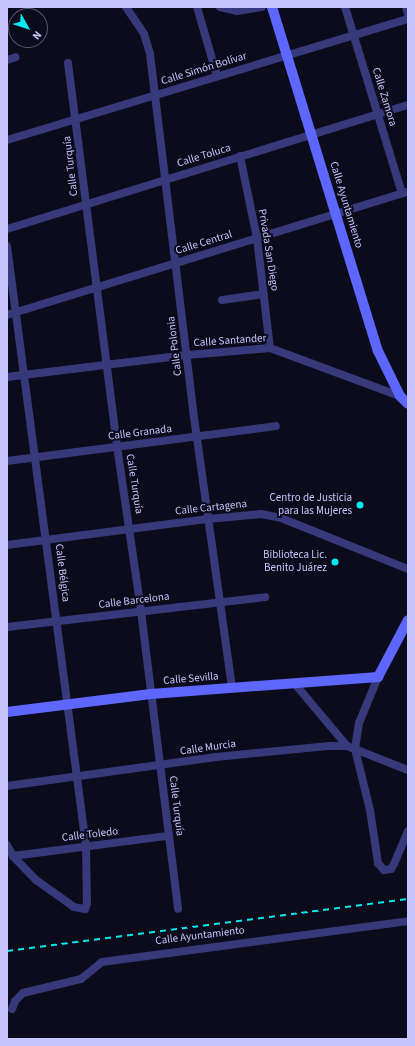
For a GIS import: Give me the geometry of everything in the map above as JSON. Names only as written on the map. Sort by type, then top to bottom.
[{"type":"main road","name":"Calle Ayuntamiento","points":[[272,7],[378,351],[400,396],[408,404]]},
{"type":"main road","points":[[378,677],[408,620]]},
{"type":"main road","name":"Calle Sevilla","points":[[7,712],[151,694],[378,677]]},
{"type":"street","name":"Calle Polonia","points":[[126,7],[148,42],[208,518],[232,688]]},
{"type":"street","points":[[197,7],[217,76]]},
{"type":"street","points":[[220,7],[237,11],[262,7]]},
{"type":"street","name":"Calle Zamora","points":[[345,7],[378,114],[405,193]]},
{"type":"street","points":[[406,7],[408,14]]},
{"type":"street","name":"Calle Simón Bolívar","points":[[7,140],[77,121],[217,76],[408,19]]},
{"type":"street","points":[[7,60],[16,58]]},
{"type":"street","name":"Calle Turquía","points":[[68,63],[77,121],[106,364],[141,611],[178,909]]},
{"type":"street","name":"Calle Toluca","points":[[7,229],[312,133],[408,105]]},
{"type":"street","name":"Privada San Diego","points":[[240,156],[257,238],[270,348]]},
{"type":"street","name":"Calle Central","points":[[7,315],[405,193]]},
{"type":"street","name":"Calle Bélgica","points":[[7,246],[34,458],[47,541],[66,704],[86,846],[87,903],[85,909],[81,910],[68,903],[36,880],[14,856]]},
{"type":"street","points":[[222,300],[264,294]]},
{"type":"street","name":"Calle Santander","points":[[7,377],[187,355],[270,348],[400,396]]},
{"type":"street","name":"Calle Granada","points":[[7,461],[276,426]]},
{"type":"street","name":"Calle Cartagena","points":[[7,545],[47,541],[208,518],[261,514],[281,518],[408,569]]},
{"type":"street","name":"Calle Barcelona","points":[[7,627],[265,597]]},
{"type":"street","points":[[351,747],[378,677]]},
{"type":"street","points":[[295,684],[351,747],[370,810],[378,863],[387,871],[394,864],[408,830]]},
{"type":"street","name":"Calle Murcia","points":[[7,786],[254,753],[351,747],[408,770]]},
{"type":"street","name":"Calle Toledo","points":[[14,856],[168,836]]},
{"type":"street","points":[[7,845],[14,856]]},
{"type":"street","name":"Calle Ayuntamiento","points":[[12,1009],[15,1001],[23,993],[80,979],[102,962],[408,922]]},
{"type":"railway","points":[[7,951],[408,899]]},
{"type":"place","name":"Centro de Justicia para las Mujeres","points":[[360,505]]},
{"type":"place","name":"Biblioteca Lic. Benito Juárez","points":[[335,562]]}]
